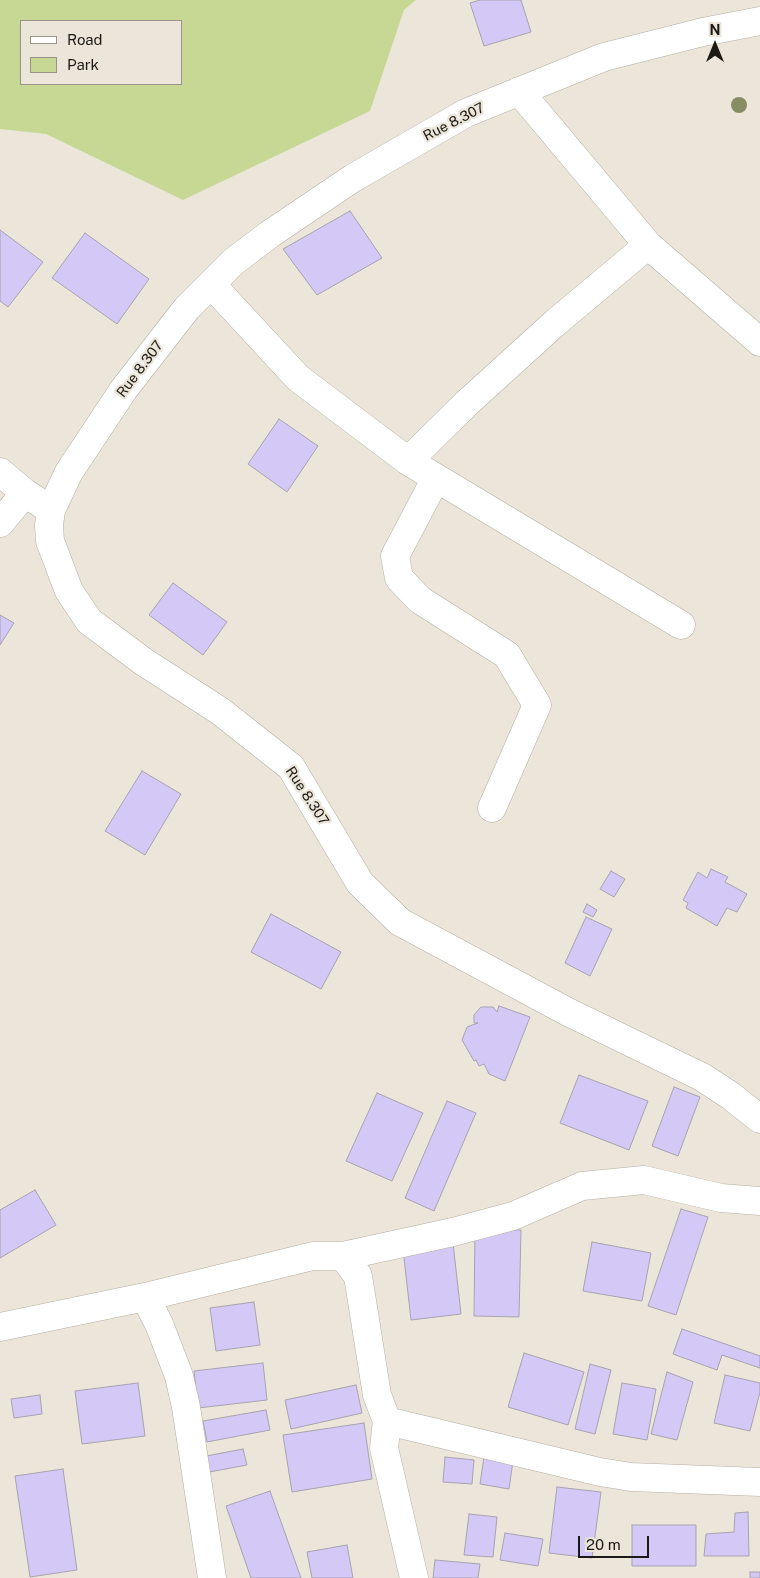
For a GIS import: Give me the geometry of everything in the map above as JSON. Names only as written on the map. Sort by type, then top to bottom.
[{"type":"street","name":"Rue 8.307","points":[[760,21],[703,32],[604,57],[466,114],[353,178],[270,234],[233,262],[187,308],[124,389],[69,472],[51,510],[49,525],[50,541],[69,591],[89,621],[144,662],[220,711],[291,767],[360,884],[400,922],[568,1012],[702,1077],[731,1096],[760,1119]]},
{"type":"street","points":[[519,91],[648,246],[760,342]]},
{"type":"street","points":[[408,461],[468,402],[548,330],[648,246]]},
{"type":"street","points":[[211,284],[298,378],[408,461],[681,625]]},
{"type":"street","points":[[0,472],[25,493],[51,510]]},
{"type":"street","points":[[436,478],[395,556],[399,578],[420,600],[507,655],[537,705],[492,808]]},
{"type":"street","points":[[0,523],[25,493]]},
{"type":"street","points":[[0,1327],[145,1297],[313,1256],[344,1256],[453,1232],[513,1216],[582,1186],[644,1180],[721,1198],[760,1202]]},
{"type":"street","points":[[344,1256],[358,1276],[377,1395],[387,1421],[384,1448],[414,1578]]},
{"type":"street","points":[[145,1297],[159,1324],[180,1376],[212,1578]]},
{"type":"street","points":[[387,1421],[600,1472],[631,1477],[760,1482]]},
{"type":"green space","points":[[0,0],[416,0],[404,10],[370,111],[183,200],[46,134],[0,129]]},
{"type":"building","points":[[480,0],[521,0],[531,32],[484,46],[470,3]]},
{"type":"building","points":[[350,211],[382,258],[317,295],[283,249]]},
{"type":"building","points":[[0,230],[43,262],[8,307],[0,301]]},
{"type":"building","points":[[85,233],[149,279],[117,324],[52,278]]},
{"type":"building","points":[[279,419],[318,446],[287,492],[248,464]]},
{"type":"building","points":[[173,583],[227,622],[203,655],[149,615]]},
{"type":"building","points":[[0,615],[14,623],[0,645]]},
{"type":"building","points":[[142,771],[181,794],[145,855],[105,831]]},
{"type":"building","points":[[711,869],[728,877],[725,882],[747,894],[737,912],[727,908],[717,926],[686,908],[688,903],[683,900],[698,872],[707,878]]},
{"type":"building","points":[[611,871],[625,879],[614,897],[600,889]]},
{"type":"building","points":[[587,904],[597,910],[593,917],[583,912]]},
{"type":"building","points":[[271,914],[341,952],[321,989],[251,952]]},
{"type":"building","points":[[586,917],[612,929],[590,976],[565,963]]},
{"type":"building","points":[[499,1006],[530,1017],[505,1081],[489,1074],[484,1064],[479,1066],[462,1040],[467,1027],[478,1023],[474,1023],[474,1015],[481,1007],[493,1007],[497,1012]]},
{"type":"building","points":[[579,1075],[648,1101],[629,1150],[560,1123]]},
{"type":"building","points":[[674,1087],[700,1097],[678,1156],[652,1146]]},
{"type":"building","points":[[377,1093],[423,1113],[392,1181],[346,1161]]},
{"type":"building","points":[[447,1101],[476,1113],[434,1211],[405,1198]]},
{"type":"building","points":[[35,1190],[56,1225],[0,1258],[0,1210]]},
{"type":"building","points":[[681,1209],[708,1217],[676,1315],[648,1306]]},
{"type":"building","points":[[475,1229],[521,1230],[519,1317],[474,1316]]},
{"type":"building","points":[[592,1242],[651,1253],[642,1301],[583,1291]]},
{"type":"building","points":[[453,1243],[461,1314],[411,1320],[403,1249]]},
{"type":"building","points":[[254,1302],[260,1345],[216,1351],[210,1308]]},
{"type":"building","points":[[682,1329],[760,1356],[760,1368],[722,1355],[717,1370],[673,1354]]},
{"type":"building","points":[[524,1353],[584,1372],[568,1425],[508,1407]]},
{"type":"building","points":[[263,1363],[267,1400],[198,1408],[194,1371]]},
{"type":"building","points":[[590,1364],[611,1370],[595,1434],[575,1429]]},
{"type":"building","points":[[667,1372],[693,1382],[677,1440],[651,1434]]},
{"type":"building","points":[[725,1375],[760,1383],[760,1392],[750,1431],[714,1423]]},
{"type":"building","points":[[138,1383],[145,1436],[82,1444],[75,1391]]},
{"type":"building","points":[[622,1383],[656,1389],[647,1440],[613,1434]]},
{"type":"building","points":[[356,1385],[362,1413],[291,1429],[285,1400]]},
{"type":"building","points":[[40,1395],[42,1414],[14,1418],[11,1399]]},
{"type":"building","points":[[266,1410],[270,1430],[207,1442],[203,1421]]},
{"type":"building","points":[[364,1423],[372,1479],[292,1492],[283,1435]]},
{"type":"building","points":[[243,1449],[247,1465],[204,1473],[201,1457]]},
{"type":"building","points":[[445,1457],[474,1460],[472,1484],[443,1482]]},
{"type":"building","points":[[484,1457],[513,1461],[509,1489],[480,1484]]},
{"type":"building","points":[[63,1469],[77,1570],[30,1577],[15,1476]]},
{"type":"building","points":[[557,1487],[601,1492],[592,1558],[549,1553]]},
{"type":"building","points":[[270,1491],[301,1578],[251,1578],[226,1506]]},
{"type":"building","points":[[748,1512],[749,1556],[704,1556],[706,1534],[734,1532],[735,1513]]},
{"type":"building","points":[[469,1514],[497,1517],[493,1557],[464,1555]]},
{"type":"building","points":[[632,1525],[696,1525],[696,1566],[632,1566]]},
{"type":"building","points":[[505,1533],[543,1539],[538,1566],[500,1560]]},
{"type":"building","points":[[347,1545],[353,1578],[312,1578],[307,1552]]},
{"type":"building","points":[[435,1560],[480,1564],[478,1578],[433,1578]]},
{"type":"building","points":[[750,1572],[760,1572],[760,1578],[750,1578]]}]
